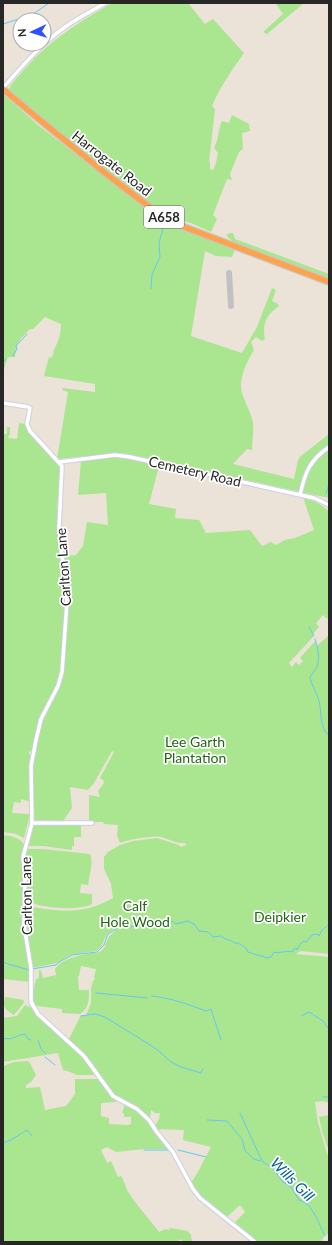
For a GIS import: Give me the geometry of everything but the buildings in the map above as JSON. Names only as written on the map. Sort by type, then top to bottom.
[{"type":"highway","name":"Harrogate Road","points":[[3,88],[37,119],[167,219],[179,225],[329,282]]},
{"type":"street","points":[[3,88],[40,47],[69,25],[105,3]]},
{"type":"street","points":[[3,402],[30,408],[27,424],[30,432],[59,462]]},
{"type":"street","points":[[300,495],[303,481],[309,466],[320,453],[329,447]]},
{"type":"street","name":"Cemetery Road","points":[[59,462],[115,455],[130,457],[319,499],[329,505]]},
{"type":"street","name":"Carlton Lane","points":[[59,462],[62,466],[59,528],[67,602],[66,627],[62,672],[58,686],[41,719],[31,766],[32,823],[23,857],[25,875],[24,925],[31,969],[30,998],[38,1014],[84,1056],[113,1096],[137,1109],[149,1120],[173,1152],[193,1189],[200,1198],[256,1242]]},
{"type":"street","points":[[32,823],[92,823]]},
{"type":"green space","points":[[112,3],[188,3],[205,24],[213,19],[244,53],[222,85],[212,106],[215,109],[209,162],[210,169],[213,170],[216,163],[218,153],[214,148],[222,121],[229,123],[232,115],[249,124],[250,131],[242,133],[243,149],[239,152],[230,174],[232,180],[227,179],[213,215],[217,219],[211,232],[191,223],[176,219],[155,207],[43,120],[9,89],[13,82],[41,52],[52,52],[52,43],[75,25]]},
{"type":"green space","points":[[304,3],[267,34],[263,32],[283,14],[276,4]]},
{"type":"green space","points":[[3,94],[38,125],[142,205],[181,230],[235,249],[232,257],[216,256],[205,251],[191,336],[242,353],[257,327],[272,288],[276,290],[272,301],[279,306],[268,316],[266,320],[264,329],[265,339],[262,341],[256,337],[251,342],[254,350],[245,366],[241,384],[241,390],[253,422],[252,450],[247,449],[233,464],[294,479],[298,460],[301,456],[329,434],[329,498],[122,453],[57,459],[68,392],[62,390],[63,388],[95,392],[95,384],[44,376],[49,357],[51,358],[54,353],[53,352],[59,338],[61,324],[45,317],[33,329],[30,329],[21,339],[16,348],[15,357],[8,357],[3,372]]},
{"type":"green space","points":[[233,233],[235,239],[329,274],[329,279],[233,242],[226,235]]},
{"type":"green space","points":[[19,423],[27,424],[60,466],[57,532],[66,604],[61,671],[36,733],[32,752],[29,751],[29,754],[31,755],[29,774],[31,802],[21,799],[21,803],[14,802],[12,813],[30,814],[24,838],[16,834],[3,832],[3,434],[7,434],[7,427],[10,427],[10,434],[8,438],[17,439]]},
{"type":"green space","points":[[122,457],[159,466],[149,504],[176,509],[175,518],[199,520],[206,533],[250,530],[262,546],[271,542],[276,545],[285,540],[295,538],[314,530],[303,497],[320,504],[329,512],[329,616],[327,619],[323,615],[316,623],[319,627],[313,634],[313,637],[289,663],[292,667],[296,662],[299,665],[303,661],[300,658],[315,641],[317,646],[329,635],[329,954],[300,951],[296,954],[329,957],[329,1103],[323,1101],[315,1102],[318,1123],[329,1160],[329,1234],[325,1235],[321,1242],[257,1242],[234,1223],[245,1212],[240,1205],[227,1217],[200,1195],[191,1183],[211,1147],[183,1140],[184,1130],[156,1129],[155,1126],[159,1119],[160,1113],[155,1113],[151,1110],[150,1119],[138,1108],[114,1094],[85,1055],[69,1039],[81,1015],[86,1015],[91,1003],[91,989],[95,979],[96,969],[81,966],[78,976],[79,990],[89,990],[89,1000],[87,1006],[80,1014],[62,1013],[62,1009],[37,1006],[34,1002],[33,993],[36,979],[39,978],[39,970],[41,971],[43,978],[56,975],[55,969],[67,959],[100,952],[105,947],[112,933],[115,931],[114,929],[107,934],[101,947],[96,951],[70,955],[57,963],[32,968],[25,926],[25,911],[27,906],[60,911],[81,910],[92,907],[113,898],[111,884],[104,869],[104,857],[108,852],[120,845],[133,841],[157,838],[181,847],[186,845],[185,843],[158,837],[140,838],[120,843],[117,835],[118,825],[89,821],[89,795],[100,797],[98,791],[104,783],[100,778],[114,752],[112,751],[94,783],[88,790],[70,787],[72,808],[63,821],[35,820],[34,818],[33,768],[37,738],[43,716],[64,671],[68,603],[64,556],[76,555],[83,546],[87,522],[108,525],[106,493],[78,495],[81,461]]},
{"type":"green space","points":[[34,824],[81,824],[81,837],[74,837],[74,846],[72,846],[72,850],[43,846],[29,846]]},
{"type":"green space","points":[[3,835],[17,838],[24,844],[22,857],[22,923],[30,982],[3,979]]},
{"type":"green space","points":[[27,849],[43,849],[90,854],[91,865],[88,885],[81,884],[80,893],[92,894],[92,904],[78,908],[58,908],[39,905],[26,899],[25,858]]},
{"type":"green space","points":[[5,997],[24,1000],[23,1004],[14,1015],[4,1006]]},
{"type":"green space","points":[[25,1005],[32,1008],[86,1059],[98,1075],[77,1075],[63,1070],[58,1053],[3,1062],[3,1018],[17,1016]]},
{"type":"green space","points":[[28,1061],[36,1075],[31,1082],[26,1085],[26,1088],[40,1087],[45,1110],[66,1106],[75,1094],[75,1079],[100,1079],[116,1102],[101,1103],[101,1116],[109,1118],[109,1124],[131,1124],[131,1117],[124,1117],[124,1113],[122,1113],[125,1104],[133,1108],[145,1118],[169,1149],[144,1149],[116,1152],[107,1147],[101,1150],[107,1163],[111,1161],[118,1177],[121,1176],[131,1196],[159,1232],[165,1229],[169,1230],[170,1228],[188,1231],[191,1235],[192,1242],[182,1242],[182,1239],[176,1242],[3,1242],[3,1066],[14,1062]]},
{"type":"green space","points":[[329,1115],[329,1146],[327,1147],[319,1117]]},
{"type":"waterway","points":[[3,24],[32,15],[49,3]]},
{"type":"waterway","points":[[279,4],[284,3]]},
{"type":"waterway","points":[[151,289],[152,274],[160,257],[159,243],[163,229]]},
{"type":"waterway","points":[[13,356],[17,349],[16,346],[27,334]]},
{"type":"waterway","points":[[3,362],[6,359]]},
{"type":"waterway","points":[[326,494],[329,484]]},
{"type":"waterway","points":[[309,627],[314,636]]},
{"type":"waterway","points":[[315,639],[318,649],[318,660],[317,667],[310,678],[319,701],[322,724],[329,736]]},
{"type":"waterway","points":[[32,969],[56,965],[72,955],[97,952],[104,945],[108,934],[122,925],[127,925],[129,927],[140,925],[142,927],[155,923],[169,924],[172,921],[176,924],[188,921],[194,924],[199,931],[208,932],[213,937],[221,936],[238,943],[246,948],[248,952],[266,958],[271,957],[274,952],[292,952],[296,948],[297,950],[304,941],[306,942],[312,935],[317,934],[319,936],[322,930],[329,925]]},
{"type":"waterway","points":[[3,962],[29,970]]},
{"type":"waterway","points":[[96,993],[117,995]]},
{"type":"waterway","points":[[118,995],[147,998]]},
{"type":"waterway","points":[[152,996],[172,1000],[206,1011],[211,1009],[221,1040]]},
{"type":"waterway","points":[[301,1016],[309,1012],[323,1021],[329,1029]]},
{"type":"waterway","name":"Wills Gill","points":[[81,1016],[95,1014],[105,1017],[155,1048],[171,1062],[181,1067],[201,1073]]},
{"type":"waterway","points":[[3,1038],[12,1038],[25,1034],[28,1039],[31,1040]]},
{"type":"waterway","points":[[38,1040],[41,1049],[45,1053]]},
{"type":"waterway","points":[[45,1057],[55,1065]]},
{"type":"waterway","name":"Wills Gill","points":[[200,1073],[203,1069]]},
{"type":"waterway","points":[[323,1097],[329,1097]]},
{"type":"waterway","name":"Wills Gill","points":[[240,1113],[262,1161],[272,1168],[283,1182],[292,1188],[299,1200],[308,1205],[315,1215],[325,1236]]},
{"type":"waterway","name":"Wills Gill","points":[[207,1120],[227,1121],[242,1139],[245,1151],[254,1159],[260,1161]]},
{"type":"waterway","points":[[3,1143],[27,1130],[32,1136]]},
{"type":"waterway","points":[[144,1150],[169,1150]]},
{"type":"waterway","points":[[178,1150],[206,1157]]},
{"type":"taxiway","points":[[229,273],[231,306]]},
{"type":"park label","name":"Lee Garth Plantation","points":[[195,750]]},
{"type":"park label","name":"Calf Hole Wood","points":[[135,914]]},
{"type":"park label","name":"Deipkier","points":[[280,916]]}]
